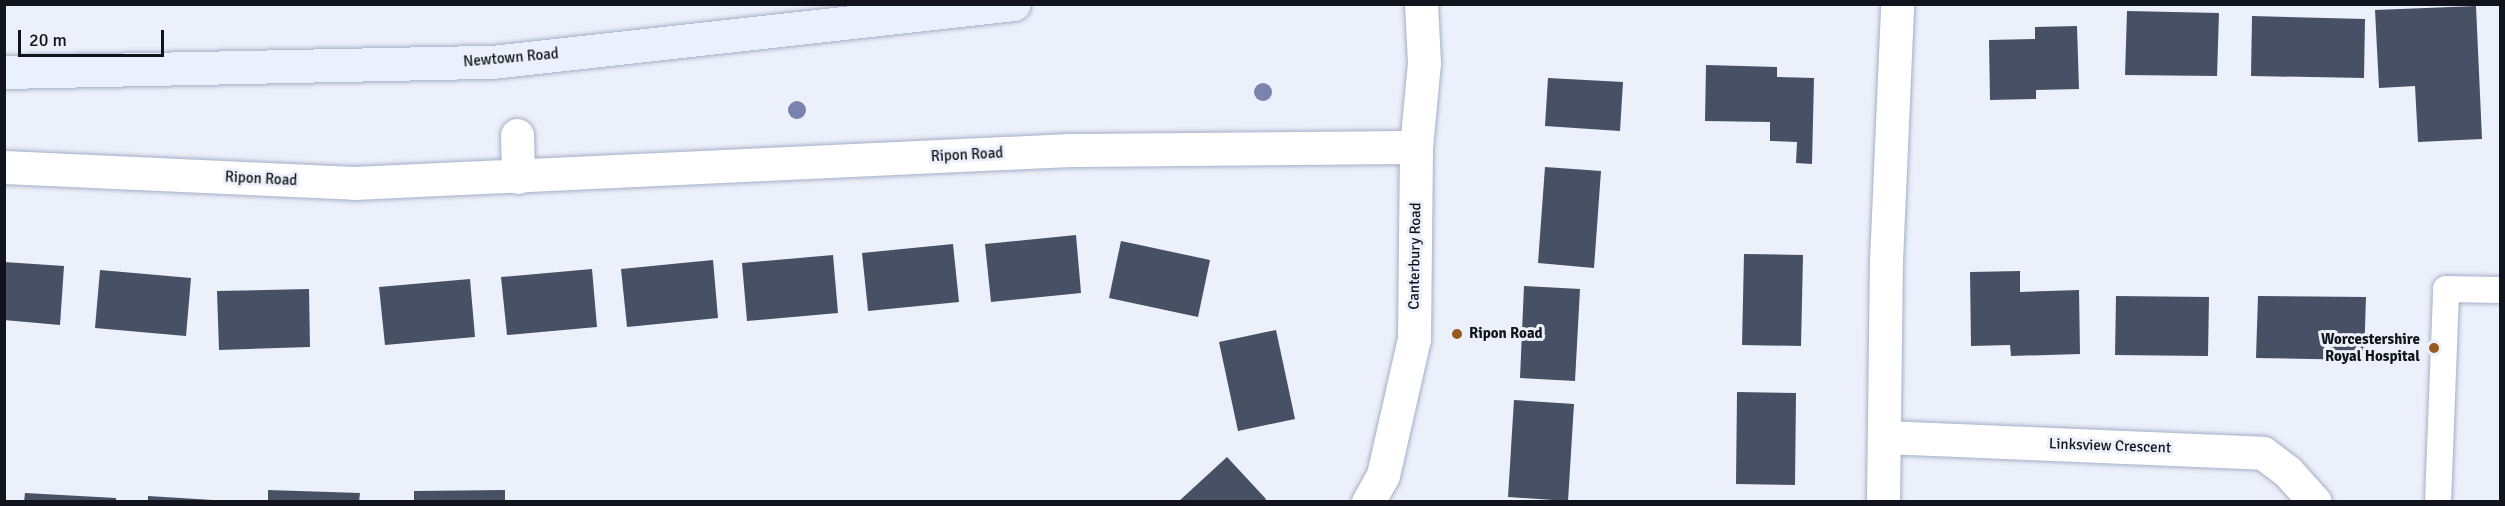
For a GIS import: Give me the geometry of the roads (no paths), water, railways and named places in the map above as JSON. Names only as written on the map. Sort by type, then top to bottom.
[{"type":"main road","name":"Newtown Road","points":[[4,72],[492,62],[1014,4]]},
{"type":"street","name":"Canterbury Road","points":[[1368,501],[1383,475],[1414,339],[1416,147],[1424,63],[1421,4]]},
{"type":"street","points":[[1883,501],[1886,261],[1897,4]]},
{"type":"street","points":[[517,135],[518,177]]},
{"type":"street","name":"Ripon Road","points":[[4,167],[354,183],[1069,150],[1416,147]]},
{"type":"street","name":"Linksview Crescent","points":[[1885,437],[2263,453],[2288,472],[2315,501]]},
{"type":"lane","points":[[2438,501],[2446,289],[2500,290]]},
{"type":"place","name":"Ripon Road","points":[[1457,334]]},
{"type":"place","name":"Worcestershire Royal Hospital","points":[[2434,348]]}]
